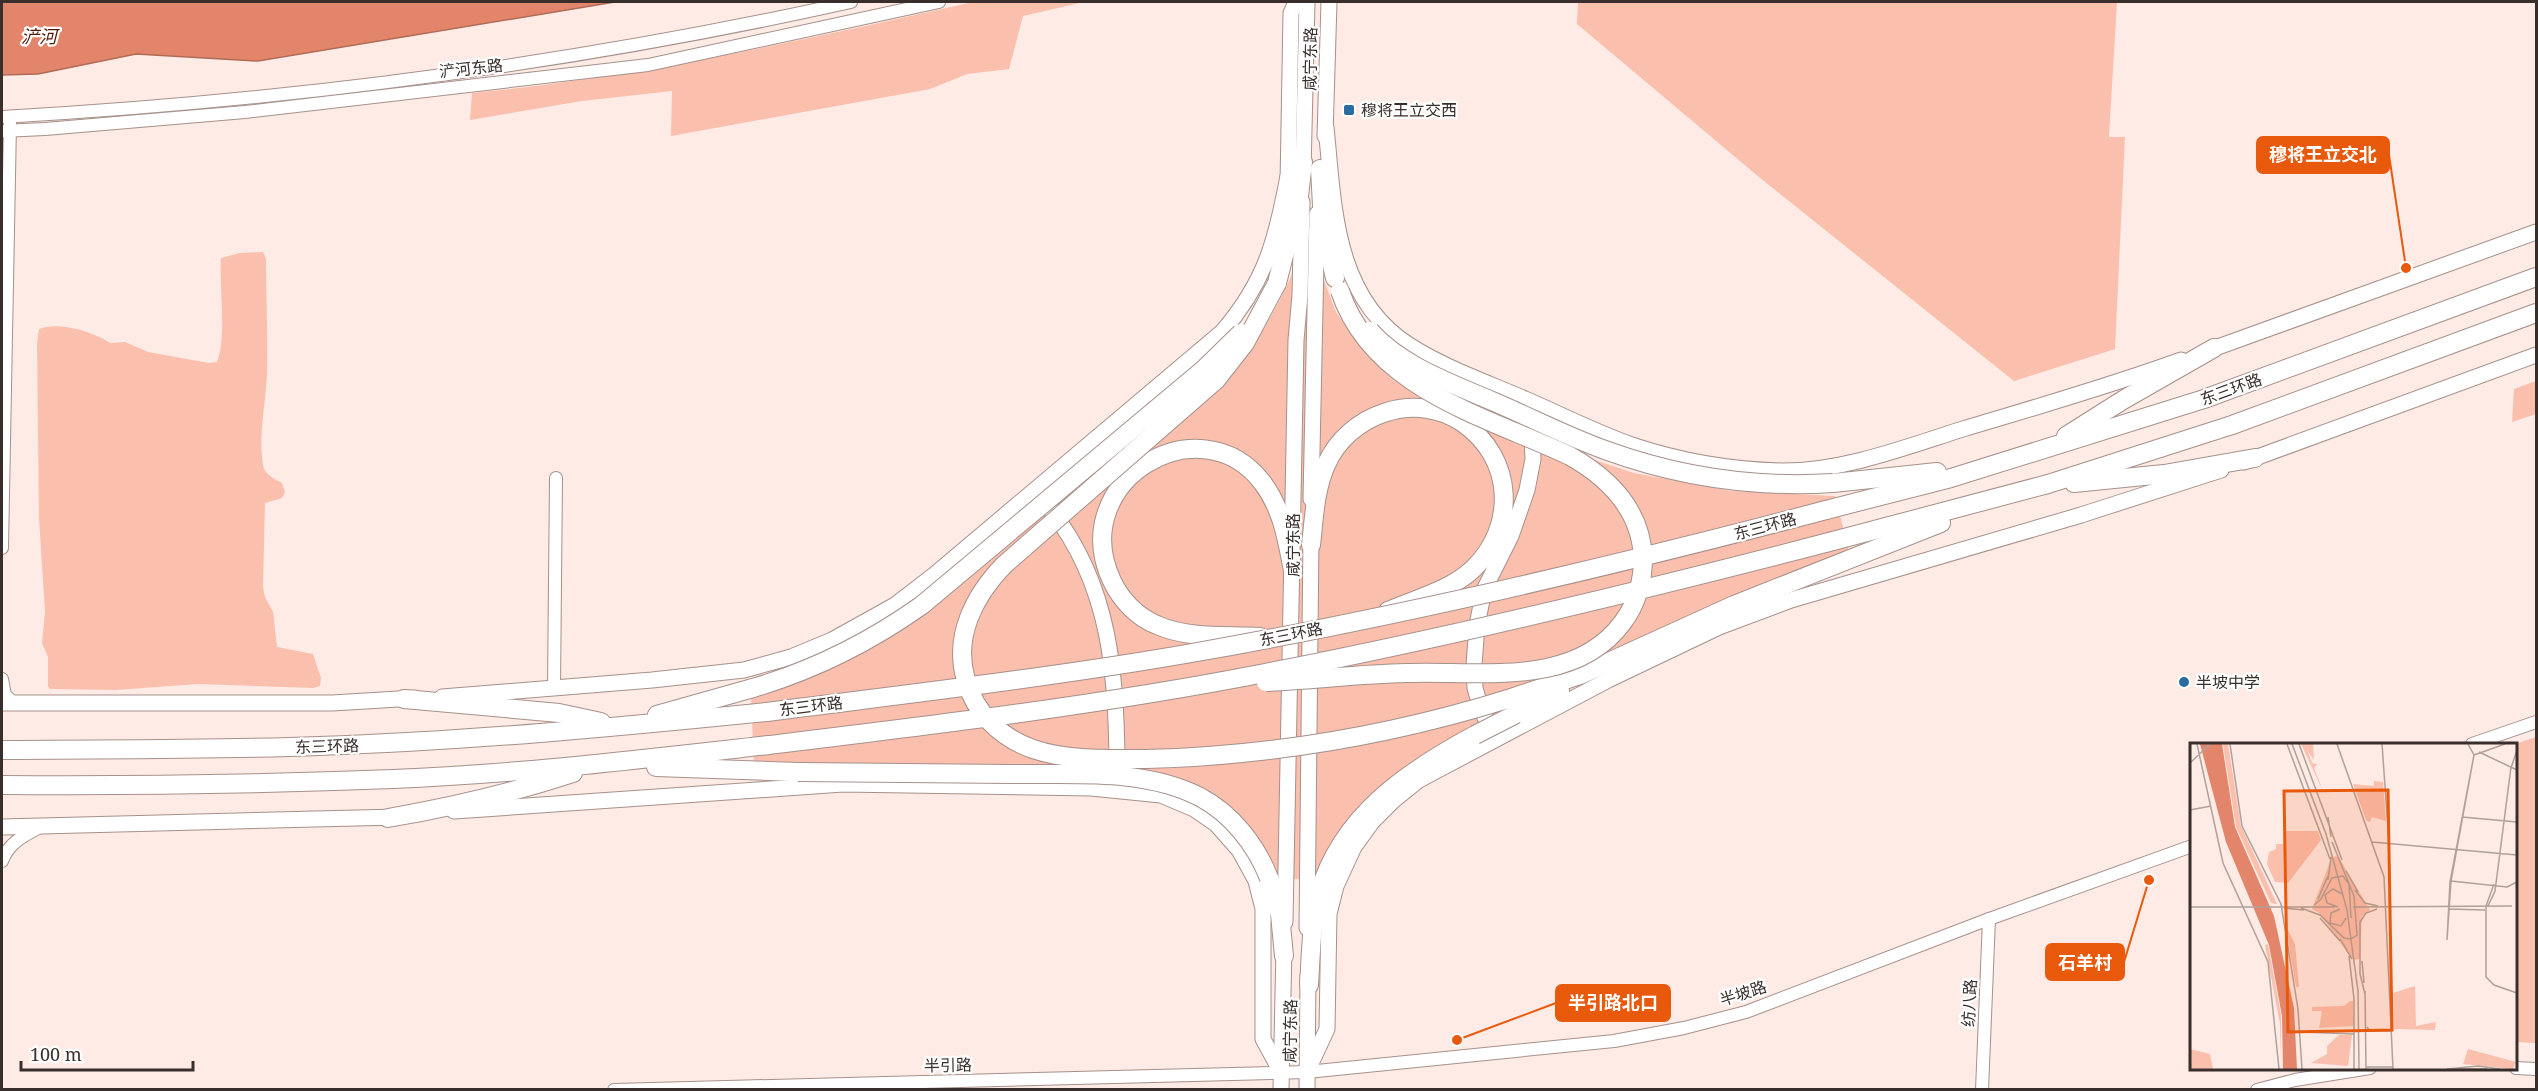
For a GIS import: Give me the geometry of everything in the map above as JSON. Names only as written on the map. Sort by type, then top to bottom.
[{"type":"highway","points":[[1312,165],[1277,283],[1250,335],[1216,381],[1008,561],[983,589],[969,616],[963,642],[965,678],[976,703],[998,729],[1033,749],[1064,756],[1126,759],[1230,754],[1330,742],[1514,706]]},
{"type":"highway","points":[[1189,687],[1380,674],[1522,671],[1552,668],[1579,658],[1606,642],[1626,618],[1635,601],[1642,571],[1641,544],[1632,514],[1616,490],[1596,472],[1570,456],[1442,398],[1400,373],[1364,338],[1350,315],[1338,284],[1323,224],[1312,165]]},
{"type":"highway","name":"东三环路","points":[[2,750],[321,746],[621,726],[767,712],[1068,672],[1277,637],[1458,602],[1652,556],[1952,478],[2204,399],[2536,277]]},
{"type":"highway","points":[[404,699],[559,713],[621,726],[794,675],[841,654],[886,629],[928,600],[1220,355],[1248,325],[1277,283]]},
{"type":"highway","points":[[1338,284],[1348,304],[1373,334],[1414,364],[1596,446],[1661,468],[1721,480],[1796,484],[1833,483],[1993,465]]},
{"type":"highway","name":"东三环路","points":[[2,785],[382,779],[600,764],[1036,711],[1265,673],[1560,611],[1833,542],[2048,484],[2232,425],[2536,313]]},
{"type":"highway","points":[[2052,445],[2123,400],[2214,348]]},
{"type":"highway","points":[[1311,545],[1319,485],[1325,466],[1344,437],[1365,421],[1392,410],[1437,411],[1457,419],[1481,439],[1499,469],[1505,494],[1504,514],[1498,534],[1480,562],[1468,573],[1444,587],[1367,620]]},
{"type":"highway","points":[[1277,637],[1186,633],[1154,624],[1131,607],[1117,590],[1106,563],[1103,537],[1107,509],[1119,486],[1150,460],[1177,451],[1209,451],[1239,462],[1257,477],[1277,508],[1293,571]]},
{"type":"highway","points":[[2048,484],[2164,474],[2255,458]]},
{"type":"highway","points":[[1309,985],[1319,894],[1343,842],[1366,812],[1389,790],[1431,761],[1475,735],[1514,706],[1568,679],[1777,587],[1890,544],[1998,498]]},
{"type":"highway","points":[[388,818],[448,807],[530,787],[600,764],[798,772],[1097,776],[1161,783],[1200,797],[1224,814],[1254,847],[1269,878],[1280,914],[1284,956]]},
{"type":"main road","points":[[1296,2],[1291,13],[1288,176],[1291,297],[1296,340]]},
{"type":"main road","name":"咸宁东路","points":[[1307,2],[1315,269],[1306,892],[1309,985],[1307,1089]]},
{"type":"main road","name":"咸宁东路","points":[[1281,1089],[1296,340],[1312,165],[1326,127],[1329,2]]},
{"type":"main road","points":[[1326,127],[1334,210],[1349,274],[1364,300],[1385,326],[1409,345],[1430,357],[1614,438],[1662,453],[1733,467],[1807,470],[1841,464],[1900,448],[2140,375],[2536,232]]},
{"type":"main road","points":[[8,703],[332,703],[404,699],[744,670],[805,652],[844,634],[895,605],[1202,351],[1232,320],[1250,295],[1269,258],[1278,229],[1288,176]]},
{"type":"main road","points":[[1307,1072],[1327,1029],[1331,900],[1354,847],[1378,815],[1410,786],[1495,739],[1677,645],[1772,606],[2081,515],[2255,458],[2536,355]]},
{"type":"main road","points":[[1495,739],[1481,709],[1475,688],[1477,625],[1484,590],[1511,536],[1527,490],[1534,450],[1530,401]]},
{"type":"main road","points":[[1035,490],[1076,546],[1091,579],[1105,620],[1114,683],[1117,790]]},
{"type":"main road","points":[[2,827],[388,818],[843,783],[1117,790],[1161,795],[1194,809],[1222,830],[1248,865],[1259,889],[1263,909],[1263,1039],[1281,1072]]},
{"type":"street","name":"浐河东路","points":[[6,117],[155,107],[426,77],[622,46],[851,2]]},
{"type":"street","name":"浐河东路","points":[[6,131],[245,112],[648,64],[939,2]]},
{"type":"street","points":[[2,548],[6,117]]},
{"type":"street","points":[[554,688],[556,478]]},
{"type":"street","points":[[2,680],[8,703]]},
{"type":"street","points":[[2475,743],[2536,722]]},
{"type":"street","points":[[2,861],[6,850],[18,839],[42,826]]},
{"type":"street","name":"半坡路","points":[[1281,1072],[1307,1072],[1614,1041],[1684,1028],[1746,1012],[1989,919],[2190,847]]},
{"type":"street","name":"纺八路","points":[[1982,1089],[1989,919]]},
{"type":"street","points":[[2517,1068],[2536,1069]]},
{"type":"street","points":[[2257,1089],[2358,1070]]},
{"type":"street","name":"半引路","points":[[614,1089],[1281,1072]]},
{"type":"shaded area","points":[[973,2],[1084,2],[1023,16],[1009,69],[967,74],[930,89],[671,136],[672,91],[582,101],[470,120],[472,93],[661,67],[787,43]]},
{"type":"shaded area","points":[[1578,2],[2117,2],[2109,137],[2125,137],[2115,349],[2014,381],[1759,177],[1577,24]]},
{"type":"shaded area","points":[[263,252],[266,259],[267,359],[262,430],[263,465],[270,476],[282,483],[285,492],[282,498],[265,503],[263,587],[265,597],[273,612],[277,647],[313,654],[321,678],[320,686],[313,688],[198,684],[116,690],[50,689],[48,686],[48,657],[42,643],[45,612],[39,518],[37,344],[39,329],[66,327],[95,335],[110,343],[125,342],[148,352],[209,363],[217,362],[222,340],[221,258],[240,253]]},
{"type":"shaded area","points":[[1292,274],[1323,278],[1336,312],[1367,355],[1393,380],[1446,411],[1634,473],[1731,491],[1835,496],[1849,551],[1777,578],[1697,613],[1430,755],[1317,878],[1276,880],[1214,800],[754,766],[751,696],[831,667],[1160,417],[1173,430],[1211,394],[1242,359],[1268,321]]},
{"type":"shaded area","points":[[2536,381],[2536,414],[2512,422],[2514,389]]},
{"type":"shaded area","points":[[2536,737],[2536,1043],[2517,1042],[2517,743]]},
{"type":"water","name":"浐河","points":[[2,2],[615,2],[258,61],[136,54],[38,74],[2,75]]},
{"type":"place","name":"穆将王立交西","points":[[1349,110]]},
{"type":"place","name":"穆将王立交北","points":[[2406,268]]},
{"type":"place","name":"半坡中学","points":[[2184,682]]},
{"type":"place","name":"石羊村","points":[[2149,880]]},
{"type":"place","name":"半引路北口","points":[[1457,1040]]}]
